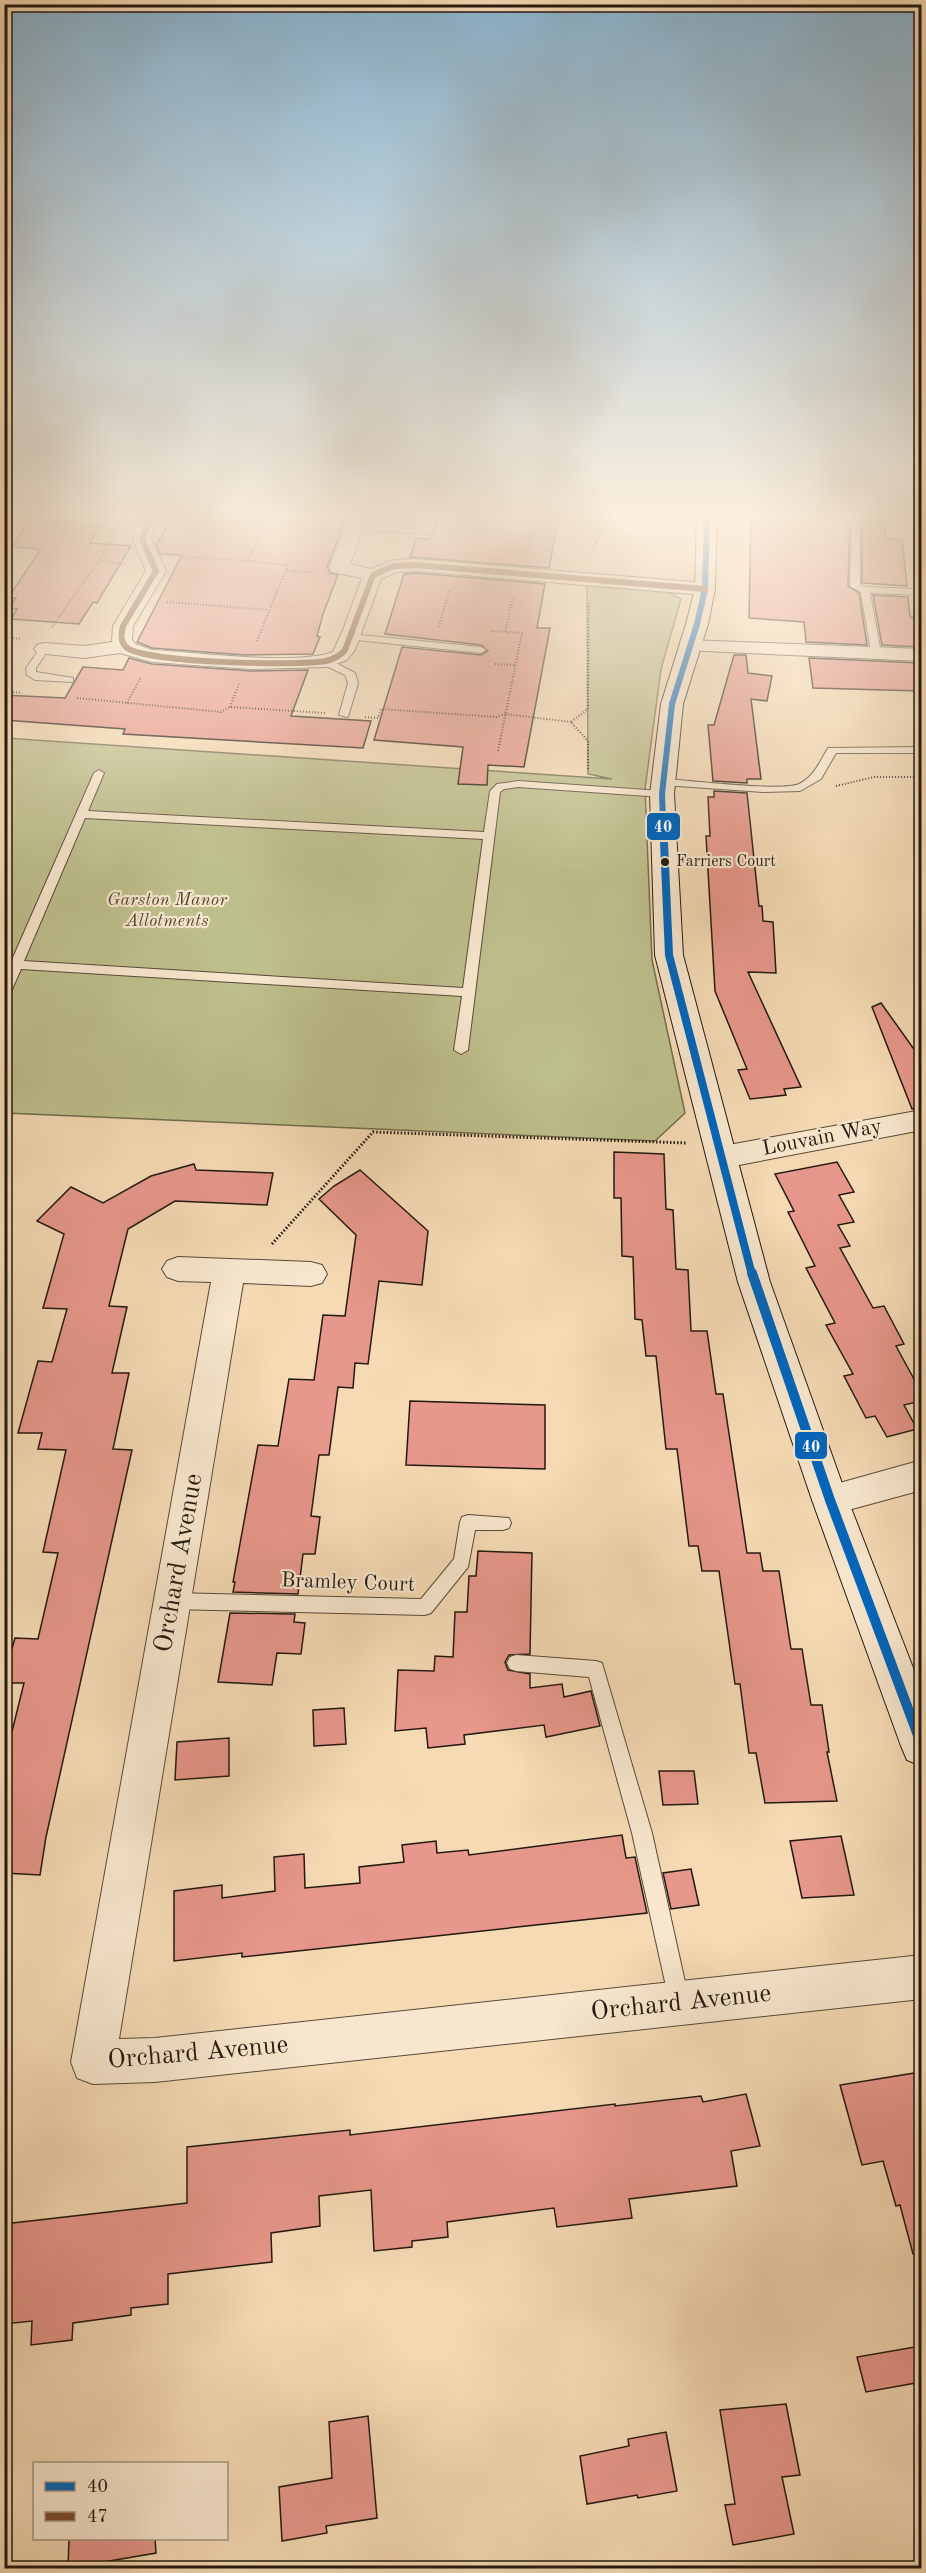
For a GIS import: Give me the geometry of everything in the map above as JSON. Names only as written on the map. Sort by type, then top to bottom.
[{"type":"street","points":[[122,632],[120,635],[125,646],[137,653],[152,656],[301,665],[326,662],[340,656],[346,649],[352,632]]},
{"type":"street","points":[[694,632],[672,704],[663,788],[669,955],[754,1282],[830,1500],[921,1746]]},
{"type":"street","points":[[46,640],[84,652],[125,646]]},
{"type":"street","points":[[689,646],[921,655]]},
{"type":"street","name":"Louvain Way","points":[[721,1151],[921,1120]]},
{"type":"street","points":[[178,1269],[311,1274]]},
{"type":"street","name":"Orchard Avenue","points":[[242,1272],[172,1601],[93,2062],[155,2060],[921,1977]]},
{"type":"street","points":[[830,1500],[921,1474]]},
{"type":"lane","points":[[872,632],[876,653]]},
{"type":"lane","points":[[350,637],[481,650]]},
{"type":"lane","points":[[46,640],[31,668],[31,673],[35,677],[69,680]]},
{"type":"lane","points":[[326,662],[350,673],[353,684],[344,715]]},
{"type":"lane","points":[[461,1050],[495,791],[501,786],[518,784],[621,790],[800,788],[817,777],[832,750],[921,750]]},
{"type":"lane","points":[[4,994],[99,773]]},
{"type":"lane","points":[[82,814],[489,836]]},
{"type":"lane","points":[[17,965],[469,992]]},
{"type":"lane","name":"Bramley Court","points":[[172,1601],[425,1607],[462,1562],[468,1522],[503,1523]]},
{"type":"lane","points":[[516,1664],[596,1669],[642,1833],[680,2003]]},
{"type":"path","points":[[46,640],[51,632]]},
{"type":"path","points":[[248,661],[260,632]]},
{"type":"path","points":[[498,751],[522,633],[509,632]]},
{"type":"path","points":[[571,722],[588,709],[589,632]]},
{"type":"path","points":[[127,703],[152,656]]},
{"type":"path","points":[[4,691],[26,693]]},
{"type":"path","points":[[70,698],[221,712],[230,707],[378,718],[381,709],[497,717],[506,714],[571,722],[588,741],[588,774],[619,780],[621,790]]},
{"type":"path","points":[[242,1272],[270,1246],[373,1132],[721,1151]]},
{"type":"green space","name":"Garston Manor Allotments","points":[[587,632],[672,632],[661,669],[645,789],[652,960],[685,1113],[655,1141],[5,1113],[5,738],[612,779],[588,774]]},
{"type":"building","points":[[142,632],[318,632],[317,636],[320,637],[313,654],[244,655],[152,648],[137,642]]},
{"type":"building","points":[[386,632],[549,632],[524,767],[488,765],[487,785],[458,784],[463,747],[374,740],[402,647],[481,655],[488,651],[481,645],[385,634]]},
{"type":"building","points":[[805,632],[865,632],[867,645],[806,642]]},
{"type":"building","points":[[880,632],[921,632],[921,647],[882,645]]},
{"type":"building","points":[[734,655],[746,655],[748,673],[772,676],[767,701],[751,699],[761,779],[747,779],[747,783],[713,781],[708,725],[714,725]]},
{"type":"building","points":[[129,658],[152,664],[251,671],[308,670],[291,716],[371,721],[363,748],[123,734],[125,729],[4,720],[4,695],[65,698],[83,667],[123,670]]},
{"type":"building","points":[[809,658],[921,663],[921,691],[813,688]]},
{"type":"building","points":[[714,791],[747,793],[759,906],[762,906],[763,921],[773,922],[776,973],[748,972],[801,1087],[784,1089],[786,1095],[750,1099],[738,1070],[747,1069],[715,991],[706,836],[710,836],[708,797],[714,797]]},
{"type":"building","points":[[881,1003],[921,1059],[921,1108],[912,1109],[872,1007]]},
{"type":"building","points":[[614,1152],[664,1154],[666,1209],[673,1210],[676,1269],[688,1270],[691,1331],[707,1331],[716,1394],[723,1394],[747,1553],[760,1553],[763,1571],[779,1571],[791,1649],[802,1649],[811,1705],[822,1705],[829,1752],[827,1752],[837,1801],[765,1803],[756,1753],[749,1753],[740,1684],[735,1684],[719,1571],[702,1571],[698,1546],[689,1546],[677,1449],[666,1449],[656,1356],[646,1356],[642,1320],[635,1319],[633,1257],[622,1256],[621,1198],[614,1198]]},
{"type":"building","points":[[837,1162],[854,1192],[839,1195],[854,1222],[838,1225],[850,1246],[840,1248],[873,1308],[884,1306],[904,1344],[896,1346],[921,1392],[921,1401],[904,1405],[917,1429],[887,1437],[875,1416],[866,1418],[844,1376],[853,1374],[826,1325],[835,1323],[806,1268],[815,1266],[788,1212],[794,1211],[775,1174]]},
{"type":"building","points":[[194,1164],[196,1170],[273,1173],[267,1205],[175,1201],[128,1229],[109,1306],[127,1307],[112,1373],[129,1373],[113,1449],[132,1450],[46,1837],[40,1875],[4,1873],[4,1764],[24,1683],[4,1683],[4,1676],[15,1638],[38,1639],[58,1553],[43,1552],[66,1450],[38,1449],[42,1433],[18,1433],[38,1361],[52,1362],[67,1309],[43,1308],[64,1234],[37,1221],[71,1187],[103,1203],[151,1176]]},
{"type":"building","points":[[360,1170],[428,1231],[422,1285],[379,1281],[368,1364],[355,1363],[353,1388],[338,1387],[329,1455],[319,1455],[311,1516],[320,1517],[315,1554],[303,1554],[298,1594],[233,1592],[258,1445],[278,1446],[289,1379],[314,1380],[323,1315],[345,1316],[356,1235],[319,1199],[334,1186]]},
{"type":"building","points":[[410,1401],[545,1405],[545,1469],[406,1465]]},
{"type":"building","points":[[478,1551],[532,1553],[530,1654],[509,1655],[505,1662],[508,1670],[530,1674],[530,1688],[562,1684],[564,1697],[591,1691],[600,1726],[546,1737],[544,1725],[464,1735],[465,1744],[428,1748],[426,1728],[395,1731],[398,1670],[434,1671],[435,1656],[453,1657],[455,1612],[467,1612],[469,1576],[476,1576]]},
{"type":"building","points":[[230,1613],[295,1614],[294,1622],[305,1623],[301,1654],[277,1653],[272,1685],[218,1682]]},
{"type":"building","points":[[344,1708],[346,1744],[314,1746],[313,1710]]},
{"type":"building","points":[[229,1738],[229,1776],[175,1780],[177,1742]]},
{"type":"building","points":[[659,1771],[694,1771],[698,1804],[663,1805]]},
{"type":"building","points":[[622,1835],[626,1858],[635,1857],[647,1913],[242,1957],[242,1953],[174,1961],[174,1891],[222,1885],[222,1898],[275,1891],[274,1857],[304,1854],[305,1888],[360,1883],[359,1867],[404,1862],[402,1845],[436,1841],[437,1853],[468,1850],[469,1855]]},
{"type":"building","points":[[841,1836],[854,1895],[802,1898],[790,1841]]},
{"type":"building","points":[[691,1869],[699,1905],[671,1909],[663,1873]]},
{"type":"building","points":[[921,2072],[921,2253],[913,2254],[900,2205],[896,2206],[883,2161],[862,2165],[840,2085]]},
{"type":"building","points":[[746,2094],[760,2146],[731,2151],[737,2186],[629,2199],[632,2218],[557,2227],[554,2208],[447,2222],[448,2237],[412,2241],[412,2247],[374,2251],[371,2190],[319,2196],[320,2226],[271,2233],[272,2262],[168,2274],[168,2304],[131,2308],[131,2315],[73,2323],[72,2340],[31,2345],[32,2321],[4,2324],[4,2224],[187,2203],[187,2147],[350,2130],[350,2135],[701,2096],[703,2102]]},
{"type":"building","points":[[921,2346],[921,2382],[866,2392],[857,2357]]},
{"type":"building","points":[[786,2404],[800,2475],[782,2477],[794,2534],[733,2545],[725,2505],[735,2504],[720,2410]]},
{"type":"building","points":[[368,2416],[377,2518],[326,2526],[327,2533],[282,2541],[279,2487],[332,2478],[329,2422]]},
{"type":"building","points":[[666,2432],[677,2491],[587,2504],[580,2456],[629,2446],[628,2439]]},
{"type":"building","points":[[69,2540],[155,2540],[156,2553],[68,2568]]},
{"type":"transit line","name":"47","points":[[121,632],[121,640],[127,648],[152,656],[281,663],[328,661],[340,656],[353,632]]},
{"type":"transit line","name":"40","points":[[694,632],[672,704],[662,794],[669,955],[754,1282],[830,1500],[922,1746]]},
{"type":"place","name":"Farriers Court","points":[[665,862]]}]
